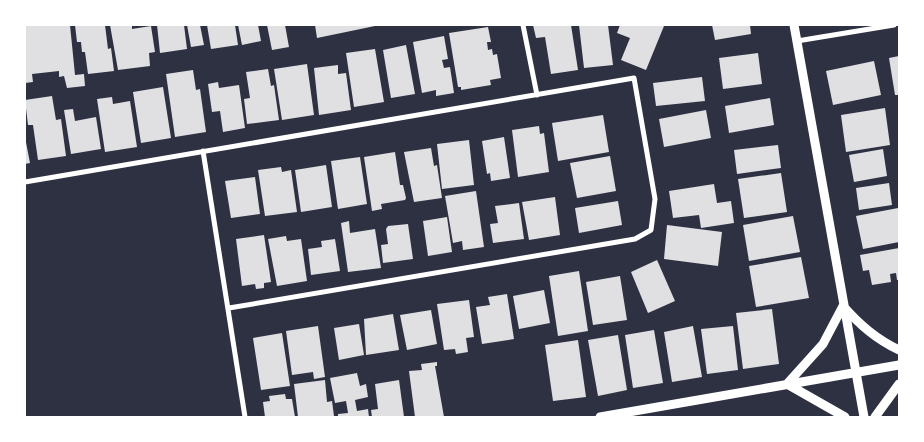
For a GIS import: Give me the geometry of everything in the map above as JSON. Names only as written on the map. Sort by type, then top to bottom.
[{"type":"street","points":[[522,25],[538,95]]},
{"type":"street","points":[[794,25],[864,417]]},
{"type":"street","points":[[797,41],[894,25]]},
{"type":"street","points":[[25,182],[634,78],[655,199],[651,230],[635,239],[229,308]]},
{"type":"street","points":[[203,152],[245,417]]},
{"type":"street","points":[[843,306],[866,330],[883,343],[899,350]]},
{"type":"street","points":[[787,384],[823,344],[843,306]]},
{"type":"street","points":[[600,417],[899,365]]},
{"type":"street","points":[[787,384],[845,417]]},
{"type":"street","points":[[875,417],[899,384]]},
{"type":"building","points":[[26,25],[70,25],[75,75],[84,74],[85,86],[67,88],[64,76],[59,77],[59,71],[32,74],[33,82],[25,83]]},
{"type":"building","points":[[75,25],[105,25],[108,49],[111,48],[114,71],[88,74],[85,52],[82,52],[81,42],[77,42]]},
{"type":"building","points":[[110,25],[132,25],[132,29],[151,26],[155,52],[149,53],[150,66],[118,70]]},
{"type":"building","points":[[157,25],[184,25],[187,49],[160,53]]},
{"type":"building","points":[[187,25],[200,25],[204,45],[191,47]]},
{"type":"building","points":[[207,25],[235,25],[238,45],[211,49]]},
{"type":"building","points":[[238,25],[258,25],[261,41],[242,45]]},
{"type":"building","points":[[267,25],[285,25],[289,47],[272,50]]},
{"type":"building","points":[[315,25],[374,25],[375,26],[317,38]]},
{"type":"building","points":[[533,25],[571,25],[578,70],[551,74],[545,37],[536,38]]},
{"type":"building","points":[[579,25],[608,25],[613,65],[584,68]]},
{"type":"building","points":[[620,25],[664,26],[646,70],[621,60],[630,38],[617,33]]},
{"type":"building","points":[[712,25],[750,25],[751,34],[715,40]]},
{"type":"building","points":[[488,27],[491,42],[487,42],[488,50],[492,49],[493,55],[497,54],[501,78],[490,80],[491,85],[461,90],[461,87],[458,87],[449,33]]},
{"type":"building","points":[[444,36],[448,59],[442,60],[444,68],[450,67],[454,93],[436,96],[436,90],[422,93],[413,42]]},
{"type":"building","points":[[406,45],[415,94],[391,98],[383,50]]},
{"type":"building","points":[[375,49],[384,102],[354,107],[346,53]]},
{"type":"building","points":[[758,53],[762,84],[723,89],[719,58]]},
{"type":"building","points":[[899,56],[899,95],[895,95],[889,58]]},
{"type":"building","points":[[874,61],[881,95],[833,105],[826,71]]},
{"type":"building","points":[[307,64],[314,115],[282,120],[274,69]]},
{"type":"building","points":[[338,65],[338,74],[346,73],[351,110],[319,115],[314,68]]},
{"type":"building","points":[[268,69],[271,86],[274,85],[279,120],[247,124],[244,99],[250,98],[246,72]]},
{"type":"building","points":[[193,70],[196,90],[200,89],[206,132],[175,137],[166,74]]},
{"type":"building","points":[[702,77],[705,101],[656,106],[653,83]]},
{"type":"building","points":[[218,82],[219,88],[239,85],[245,128],[223,132],[220,111],[212,112],[208,84]]},
{"type":"building","points":[[163,87],[171,138],[141,143],[133,92]]},
{"type":"building","points":[[52,96],[56,120],[61,119],[66,156],[38,160],[33,125],[28,125],[25,100]]},
{"type":"building","points":[[112,97],[113,104],[130,101],[137,147],[105,152],[97,99]]},
{"type":"building","points":[[770,98],[774,125],[729,133],[725,106]]},
{"type":"building","points":[[885,108],[890,145],[846,152],[841,115]]},
{"type":"building","points":[[73,109],[75,121],[96,117],[101,149],[71,154],[64,110]]},
{"type":"building","points":[[706,110],[711,138],[664,147],[659,119]]},
{"type":"building","points":[[603,115],[609,152],[558,161],[552,123]]},
{"type":"building","points":[[539,126],[540,134],[544,133],[549,172],[518,177],[512,130]]},
{"type":"building","points":[[25,137],[30,163],[25,164]]},
{"type":"building","points":[[504,137],[510,178],[491,181],[490,173],[487,174],[482,141]]},
{"type":"building","points":[[469,140],[474,185],[442,189],[437,144]]},
{"type":"building","points":[[778,145],[781,168],[737,174],[734,150]]},
{"type":"building","points":[[431,148],[434,166],[437,165],[442,198],[414,202],[404,152]]},
{"type":"building","points":[[883,149],[887,176],[854,182],[849,155]]},
{"type":"building","points":[[395,152],[400,185],[403,185],[406,198],[405,200],[381,204],[382,209],[372,211],[364,157]]},
{"type":"building","points":[[610,156],[616,191],[577,198],[570,163]]},
{"type":"building","points":[[360,157],[367,204],[338,209],[331,161]]},
{"type":"building","points":[[326,165],[332,207],[301,212],[295,170]]},
{"type":"building","points":[[281,167],[282,172],[291,170],[297,212],[265,216],[258,170]]},
{"type":"building","points":[[781,173],[787,212],[744,218],[738,179]]},
{"type":"building","points":[[255,177],[260,214],[231,218],[225,181]]},
{"type":"building","points":[[889,183],[892,205],[859,210],[856,188]]},
{"type":"building","points":[[714,184],[717,203],[731,201],[734,223],[701,228],[699,215],[673,218],[669,191]]},
{"type":"building","points":[[476,191],[484,247],[463,250],[462,241],[453,243],[445,196]]},
{"type":"building","points":[[555,197],[560,235],[529,240],[522,202]]},
{"type":"building","points":[[618,201],[622,225],[579,233],[575,208]]},
{"type":"building","points":[[519,203],[524,239],[493,243],[490,224],[498,223],[495,206]]},
{"type":"building","points":[[898,208],[899,242],[863,249],[856,216]]},
{"type":"building","points":[[793,216],[800,252],[749,261],[743,225]]},
{"type":"building","points":[[447,217],[452,252],[428,256],[423,221]]},
{"type":"building","points":[[349,221],[350,233],[375,229],[381,268],[348,272],[341,223]]},
{"type":"building","points":[[408,224],[413,259],[383,263],[381,245],[388,244],[386,229],[388,226]]},
{"type":"building","points":[[667,225],[722,232],[718,266],[664,259]]},
{"type":"building","points":[[264,235],[271,282],[264,283],[264,288],[256,289],[255,284],[242,286],[236,239]]},
{"type":"building","points":[[286,236],[287,241],[301,239],[307,281],[277,286],[268,239]]},
{"type":"building","points":[[335,239],[340,271],[311,275],[308,249],[322,247],[321,241]]},
{"type":"building","points":[[899,248],[899,280],[897,280],[896,273],[890,274],[891,282],[872,285],[869,270],[863,271],[860,255]]},
{"type":"building","points":[[801,257],[809,298],[756,307],[749,266]]},
{"type":"building","points":[[657,260],[675,301],[648,313],[631,272]]},
{"type":"building","points":[[579,271],[588,331],[558,336],[549,276]]},
{"type":"building","points":[[620,276],[627,320],[593,325],[586,282]]},
{"type":"building","points":[[544,290],[550,323],[519,329],[513,296]]},
{"type":"building","points":[[507,294],[514,339],[482,344],[476,307],[490,305],[488,297]]},
{"type":"building","points":[[469,300],[474,337],[466,338],[468,352],[456,354],[455,349],[444,350],[437,304]]},
{"type":"building","points":[[772,309],[779,364],[743,369],[736,313]]},
{"type":"building","points":[[431,310],[437,344],[407,350],[400,315]]},
{"type":"building","points":[[393,314],[399,350],[366,355],[364,319]]},
{"type":"building","points":[[359,324],[364,355],[339,360],[334,328]]},
{"type":"building","points":[[318,326],[325,377],[314,379],[313,372],[292,375],[286,331]]},
{"type":"building","points":[[693,326],[702,377],[672,382],[664,332]]},
{"type":"building","points":[[733,326],[738,370],[707,374],[701,329]]},
{"type":"building","points":[[654,330],[663,383],[633,388],[625,335]]},
{"type":"building","points":[[282,333],[290,386],[261,390],[253,338]]},
{"type":"building","points":[[618,335],[627,390],[598,396],[588,340]]},
{"type":"building","points":[[578,340],[586,397],[553,401],[545,345]]},
{"type":"building","points":[[437,362],[437,366],[435,366],[444,417],[415,417],[409,371],[422,370],[421,364]]},
{"type":"building","points":[[357,373],[360,386],[366,384],[368,397],[355,400],[357,411],[368,409],[369,417],[338,417],[338,414],[348,413],[346,401],[335,403],[330,378]]},
{"type":"building","points":[[325,380],[327,402],[332,401],[334,416],[298,417],[294,384]]},
{"type":"building","points":[[399,380],[404,417],[372,417],[371,410],[378,409],[375,384]]},
{"type":"building","points":[[285,394],[286,399],[292,399],[295,417],[265,417],[263,402],[270,401],[269,396]]}]
